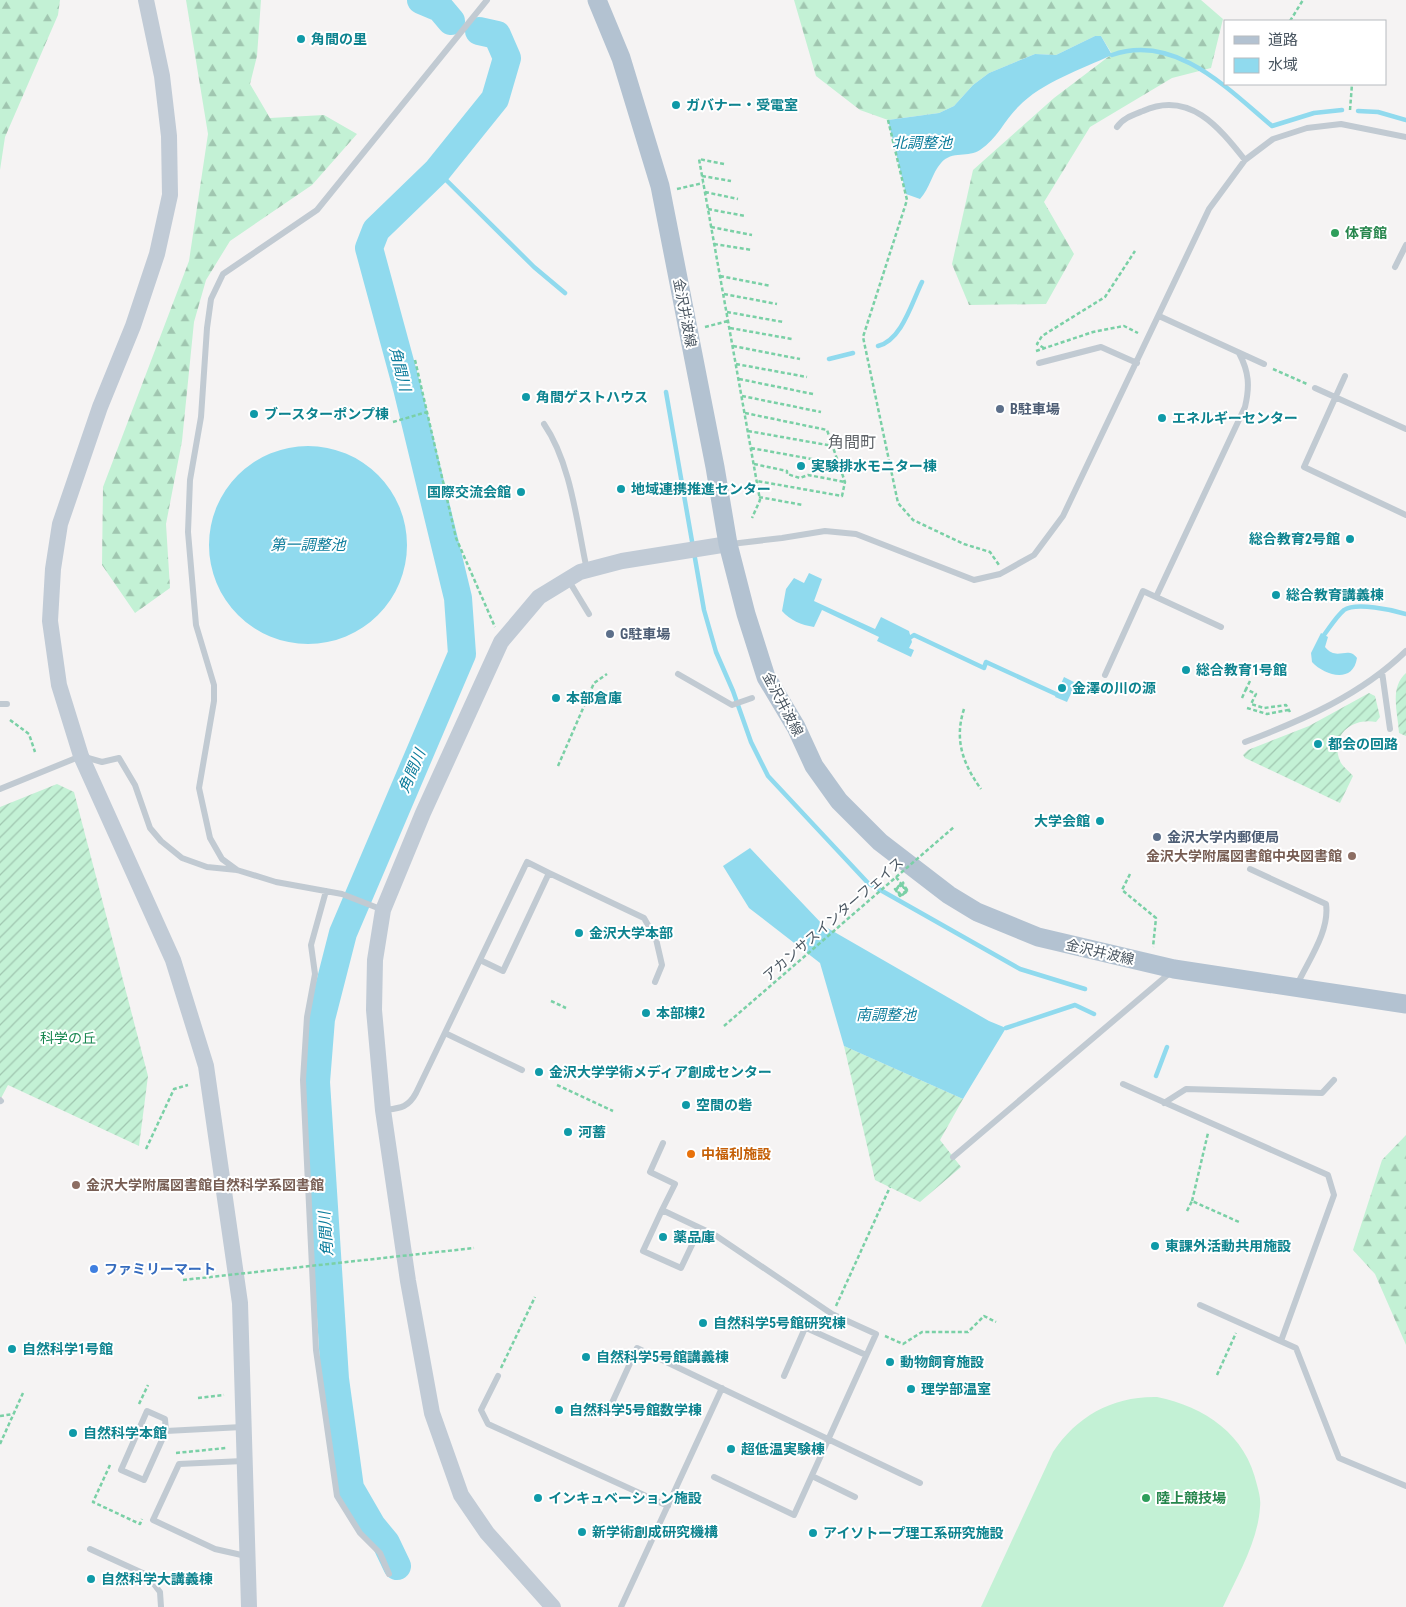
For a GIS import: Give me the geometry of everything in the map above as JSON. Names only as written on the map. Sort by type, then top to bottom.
[{"type":"main road","name":"金沢井波線","points":[[597,0],[624,67],[660,186],[715,467],[728,544],[746,614],[766,677],[796,727],[814,766],[839,801],[880,842],[948,895],[977,912],[1038,937],[1174,969],[1406,1004]]},
{"type":"street","points":[[146,0],[162,76],[169,136],[170,195],[158,254],[133,326],[100,407],[60,524],[53,569],[50,621],[59,685],[81,756],[173,960],[206,1066],[240,1303],[249,1607]]},
{"type":"street","points":[[553,1607],[487,1533],[461,1495],[435,1422],[408,1281],[383,1110],[374,1010],[375,960],[383,910],[423,814],[501,642],[539,597],[587,571],[622,561],[728,544]]},
{"type":"lane","points":[[236,870],[222,859],[210,838],[199,788],[214,701],[214,685],[196,625],[188,532],[190,480],[201,417],[207,328],[212,299],[223,274],[317,210],[487,0]]},
{"type":"lane","points":[[1117,127],[1122,120],[1150,108],[1173,104],[1194,111],[1213,122],[1245,160]]},
{"type":"lane","points":[[728,544],[825,531],[856,534],[974,580],[1004,572],[1034,555],[1063,516],[1210,209],[1245,160],[1273,139],[1307,128],[1341,124],[1406,137]]},
{"type":"lane","points":[[1395,267],[1406,244]]},
{"type":"lane","points":[[1159,316],[1264,364]]},
{"type":"lane","points":[[1039,363],[1101,347],[1137,363]]},
{"type":"lane","points":[[1156,597],[1245,406],[1250,388],[1248,369],[1239,353]]},
{"type":"lane","points":[[1345,376],[1304,467],[1406,515]]},
{"type":"lane","points":[[1315,388],[1406,429]]},
{"type":"lane","points":[[544,424],[562,461],[587,571]]},
{"type":"lane","points":[[568,580],[589,614]]},
{"type":"lane","points":[[1104,674],[1144,591],[1221,627]]},
{"type":"lane","points":[[1245,742],[1334,704],[1382,672],[1405,653]]},
{"type":"lane","points":[[1382,672],[1390,729]]},
{"type":"lane","points":[[678,674],[732,705],[750,699]]},
{"type":"lane","points":[[0,789],[81,756],[102,762],[119,758],[135,785],[150,828],[161,841],[182,858],[207,867],[236,870],[276,882],[342,894],[383,910]]},
{"type":"lane","points":[[383,1110],[404,1108],[410,1103],[526,862],[644,918],[656,939],[662,965],[655,982]]},
{"type":"lane","points":[[1250,869],[1326,904],[1328,916],[1323,931],[1296,988]]},
{"type":"lane","points":[[480,960],[503,971],[549,873]]},
{"type":"lane","points":[[326,890],[311,945],[315,974],[307,1017],[303,1080],[316,1350],[336,1496],[360,1534],[380,1553],[389,1574]]},
{"type":"lane","points":[[953,1157],[1174,969]]},
{"type":"lane","points":[[445,1033],[522,1070]]},
{"type":"lane","points":[[1164,1103],[1186,1090],[1322,1093],[1334,1080]]},
{"type":"lane","points":[[1123,1084],[1328,1175],[1334,1194],[1281,1341]]},
{"type":"lane","points":[[662,1143],[650,1172],[675,1184],[644,1251],[681,1268],[700,1228]]},
{"type":"lane","points":[[662,1210],[715,1235],[832,1314],[876,1334],[794,1515],[714,1476]]},
{"type":"lane","points":[[1200,1305],[1296,1348],[1339,1458],[1406,1486]]},
{"type":"lane","points":[[793,1322],[866,1355]]},
{"type":"lane","points":[[784,1376],[805,1328]]},
{"type":"lane","points":[[611,1405],[637,1348],[920,1483]]},
{"type":"lane","points":[[498,1376],[481,1410],[488,1424],[668,1506]]},
{"type":"lane","points":[[622,1607],[722,1388]]},
{"type":"lane","points":[[147,1411],[165,1419],[166,1431],[144,1480],[122,1470],[147,1411]]},
{"type":"lane","points":[[166,1431],[244,1427]]},
{"type":"lane","points":[[245,1461],[179,1464],[153,1520],[216,1549],[247,1556]]},
{"type":"lane","points":[[812,1476],[855,1496]]},
{"type":"lane","points":[[90,1549],[147,1575],[160,1592],[161,1607]]},
{"type":"path","points":[[1291,20],[1303,0]]},
{"type":"path","points":[[1350,110],[1352,85]]},
{"type":"path","points":[[888,120],[907,200],[863,337],[898,503],[913,520],[964,544],[990,552],[1004,572]]},
{"type":"path","points":[[724,164],[699,159],[757,481],[759,497],[752,518]]},
{"type":"path","points":[[702,176],[731,181]]},
{"type":"path","points":[[676,189],[703,183]]},
{"type":"path","points":[[705,192],[738,199]]},
{"type":"path","points":[[708,209],[745,216]]},
{"type":"path","points":[[711,227],[752,235]]},
{"type":"path","points":[[714,244],[752,250]]},
{"type":"path","points":[[1044,348],[1036,344],[1042,336],[1105,297],[1135,250]]},
{"type":"path","points":[[720,276],[771,286]]},
{"type":"path","points":[[724,294],[777,304]]},
{"type":"path","points":[[727,312],[783,322]]},
{"type":"path","points":[[705,327],[729,321]]},
{"type":"path","points":[[1036,351],[1093,332],[1124,326],[1138,333]]},
{"type":"path","points":[[730,328],[792,339]]},
{"type":"path","points":[[733,346],[800,359]]},
{"type":"path","points":[[414,360],[456,538],[501,642]]},
{"type":"path","points":[[736,364],[807,377]]},
{"type":"path","points":[[1264,364],[1315,388]]},
{"type":"path","points":[[739,379],[813,394]]},
{"type":"path","points":[[742,396],[821,412]]},
{"type":"path","points":[[393,422],[426,413]]},
{"type":"path","points":[[745,413],[827,430],[845,482],[842,496],[757,481]]},
{"type":"path","points":[[748,431],[833,446]]},
{"type":"path","points":[[751,448],[839,464]]},
{"type":"path","points":[[754,464],[788,471],[787,474],[800,478],[808,475],[845,482]]},
{"type":"path","points":[[759,497],[804,505]]},
{"type":"path","points":[[558,766],[594,683],[607,674]]},
{"type":"path","points":[[1242,698],[1250,681]]},
{"type":"path","points":[[1246,689],[1256,694],[1251,704],[1264,708],[1286,705],[1295,722]]},
{"type":"path","points":[[1247,708],[1267,714],[1288,710]]},
{"type":"path","points":[[964,709],[959,729],[960,749],[967,767],[981,789]]},
{"type":"path","points":[[10,720],[29,734],[35,752]]},
{"type":"path","name":"アカンサスインターフェイス","points":[[724,1026],[954,826]]},
{"type":"path","points":[[1130,874],[1122,890],[1156,918],[1153,948]]},
{"type":"path","points":[[896,877],[903,884],[906,891],[901,895],[896,889],[902,885],[907,891],[900,896],[896,889],[903,884],[908,891],[900,896],[895,889],[903,884]]},
{"type":"path","points":[[551,1002],[566,1008]]},
{"type":"path","points":[[146,1149],[174,1089],[188,1085]]},
{"type":"path","points":[[557,1085],[614,1111]]},
{"type":"path","points":[[1187,1211],[1192,1201],[1210,1124]]},
{"type":"path","points":[[832,1314],[890,1188]]},
{"type":"path","points":[[1192,1201],[1239,1222]]},
{"type":"path","points":[[183,1280],[474,1248]]},
{"type":"path","points":[[498,1376],[535,1297]]},
{"type":"path","points":[[876,1334],[903,1344],[922,1332],[968,1332],[984,1316],[996,1322]]},
{"type":"path","points":[[1217,1374],[1240,1323]]},
{"type":"path","points":[[0,1444],[23,1392]]},
{"type":"path","points":[[198,1398],[224,1395]]},
{"type":"path","points":[[0,1416],[13,1414]]},
{"type":"green space","points":[[0,0],[60,0],[58,15],[5,137],[0,170]]},
{"type":"green space","points":[[186,0],[261,0],[257,56],[250,84],[270,118],[324,115],[357,134],[312,185],[230,241],[206,280],[194,322],[182,441],[166,524],[170,588],[135,613],[102,565],[103,487],[189,261],[208,134]]},
{"type":"green space","points":[[794,0],[1201,0],[1223,19],[1211,68],[1172,78],[1090,127],[1044,202],[1074,254],[1046,304],[969,305],[952,264],[973,170],[1054,98],[1112,54],[1101,36],[1095,36],[1056,55],[1035,54],[989,73],[973,85],[954,106],[939,113],[888,120],[860,110],[816,76]]},
{"type":"green space","points":[[1406,673],[1406,736],[1399,733],[1396,693],[1401,679]]},
{"type":"green space","points":[[1369,693],[1375,696],[1380,717],[1376,722],[1359,722],[1352,725],[1340,736],[1338,743],[1337,752],[1340,761],[1353,776],[1340,803],[1245,758],[1243,755],[1248,750],[1309,726]]},
{"type":"green space","name":"科学の丘","points":[[57,784],[74,792],[148,1076],[139,1146],[8,1085],[0,1100],[0,807]]},
{"type":"green space","points":[[844,1046],[963,1099],[940,1140],[961,1167],[920,1202],[875,1180]]},
{"type":"green space","points":[[1406,1135],[1406,1345],[1375,1274],[1353,1250],[1382,1160]]},
{"type":"green space","name":"陸上競技場","points":[[1157,1397],[1191,1408],[1221,1426],[1233,1437],[1252,1467],[1260,1499],[1258,1520],[1251,1546],[1223,1607],[981,1607],[1053,1452],[1063,1439],[1085,1419],[1111,1404],[1126,1400]]},
{"type":"water","name":"北調整池","points":[[1095,36],[1101,36],[1112,55],[1050,83],[1039,90],[1013,112],[991,141],[980,150],[971,154],[955,155],[945,159],[938,167],[920,199],[906,194],[888,120],[939,113],[954,106],[973,85],[989,73],[1035,54],[1056,55]]},
{"type":"water","name":"第一調整池","points":[[308,446],[337,450],[355,458],[378,475],[395,498],[403,516],[407,545],[403,574],[395,592],[378,615],[355,632],[337,640],[308,644],[279,640],[261,632],[238,615],[221,592],[213,574],[209,545],[213,516],[221,498],[238,475],[261,458],[279,450]]},
{"type":"water","points":[[809,573],[822,579],[814,601],[875,629],[881,617],[909,631],[912,642],[909,648],[914,650],[911,657],[877,641],[879,637],[822,610],[814,627],[789,617],[782,611],[786,589],[794,578],[804,583]]},
{"type":"water","points":[[1321,633],[1328,637],[1325,647],[1329,651],[1338,654],[1354,654],[1357,658],[1350,672],[1338,675],[1331,674],[1312,662],[1311,653]]},
{"type":"water","points":[[1064,677],[1076,683],[1067,702],[1055,697]]},
{"type":"water","name":"南調整池","points":[[750,848],[824,926],[989,1021],[1006,1028],[963,1099],[844,1046],[820,963],[749,908],[723,866]]},
{"type":"waterway","name":"角間川","points":[[421,0],[440,8],[451,21]]},
{"type":"waterway","name":"角間川","points":[[397,1566],[386,1543],[372,1526],[350,1488],[335,1379],[316,1082],[321,1019],[343,933],[462,654],[458,598],[407,388],[369,248],[376,230],[437,171],[495,99],[507,58],[497,35],[479,31]]},
{"type":"waterway","points":[[1112,55],[1135,50],[1157,52],[1179,58],[1219,81],[1272,126],[1314,113],[1342,110]]},
{"type":"waterway","points":[[1358,111],[1378,112],[1406,120]]},
{"type":"waterway","points":[[437,171],[534,267],[565,293]]},
{"type":"waterway","points":[[878,346],[894,336],[900,328],[922,282]]},
{"type":"waterway","points":[[829,359],[853,353]]},
{"type":"waterway","points":[[666,392],[704,610],[716,652],[733,691],[751,742],[768,776],[868,883],[1020,969],[1085,989]]},
{"type":"waterway","points":[[1324,635],[1341,613],[1350,608],[1375,608],[1406,614]]},
{"type":"waterway","points":[[911,637],[914,635],[984,668],[986,662],[1056,694]]},
{"type":"waterway","points":[[1006,1028],[1075,1005],[1094,1014]]},
{"type":"waterway","points":[[1156,1076],[1167,1047]]},
{"type":"place","name":"角間の里","points":[[301,39]]},
{"type":"place","name":"ガバナー・受電室","points":[[676,105]]},
{"type":"place","name":"体育館","points":[[1335,233]]},
{"type":"place","name":"角間ゲストハウス","points":[[526,397]]},
{"type":"place","name":"B駐車場","points":[[1000,409]]},
{"type":"place","name":"ブースターポンプ棟","points":[[254,414]]},
{"type":"place","name":"エネルギーセンター","points":[[1162,418]]},
{"type":"place","name":"実験排水モニター棟","points":[[801,466]]},
{"type":"place","name":"地域連携推進センター","points":[[621,489]]},
{"type":"place","name":"国際交流会館","points":[[521,492]]},
{"type":"place","name":"総合教育2号館","points":[[1350,539]]},
{"type":"place","name":"総合教育講義棟","points":[[1276,595]]},
{"type":"place","name":"G駐車場","points":[[610,634]]},
{"type":"place","name":"総合教育1号館","points":[[1186,670]]},
{"type":"place","name":"金澤の川の源","points":[[1062,688]]},
{"type":"place","name":"本部倉庫","points":[[556,698]]},
{"type":"place","name":"都会の回路","points":[[1318,744]]},
{"type":"place","name":"大学会館","points":[[1100,821]]},
{"type":"place","name":"金沢大学内郵便局","points":[[1157,837]]},
{"type":"place","name":"金沢大学附属図書館中央図書館","points":[[1352,856]]},
{"type":"place","name":"金沢大学本部","points":[[579,933]]},
{"type":"place","name":"本部棟2","points":[[646,1013]]},
{"type":"place","name":"金沢大学学術メディア創成センター","points":[[539,1072]]},
{"type":"place","name":"空間の砦","points":[[686,1105]]},
{"type":"place","name":"河蓄","points":[[568,1132]]},
{"type":"place","name":"中福利施設","points":[[691,1154]]},
{"type":"place","name":"金沢大学附属図書館自然科学系図書館","points":[[76,1185]]},
{"type":"place","name":"薬品庫","points":[[663,1237]]},
{"type":"place","name":"東課外活動共用施設","points":[[1155,1246]]},
{"type":"place","name":"ファミリーマート","points":[[94,1269]]},
{"type":"place","name":"自然科学5号館研究棟","points":[[703,1323]]},
{"type":"place","name":"自然科学1号館","points":[[12,1349]]},
{"type":"place","name":"自然科学5号館講義棟","points":[[586,1357]]},
{"type":"place","name":"動物飼育施設","points":[[890,1362]]},
{"type":"place","name":"理学部温室","points":[[911,1389]]},
{"type":"place","name":"自然科学5号館数学棟","points":[[559,1410]]},
{"type":"place","name":"自然科学本館","points":[[73,1433]]},
{"type":"place","name":"超低温実験棟","points":[[731,1449]]},
{"type":"place","name":"インキュベーション施設","points":[[538,1498]]},
{"type":"place","name":"陸上競技場","points":[[1146,1498]]},
{"type":"place","name":"新学術創成研究機構","points":[[582,1532]]},
{"type":"place","name":"アイソトープ理工系研究施設","points":[[813,1533]]},
{"type":"place","name":"自然科学大講義棟","points":[[91,1579]]},
{"type":"district","name":"角間町","points":[[852,442]]}]
